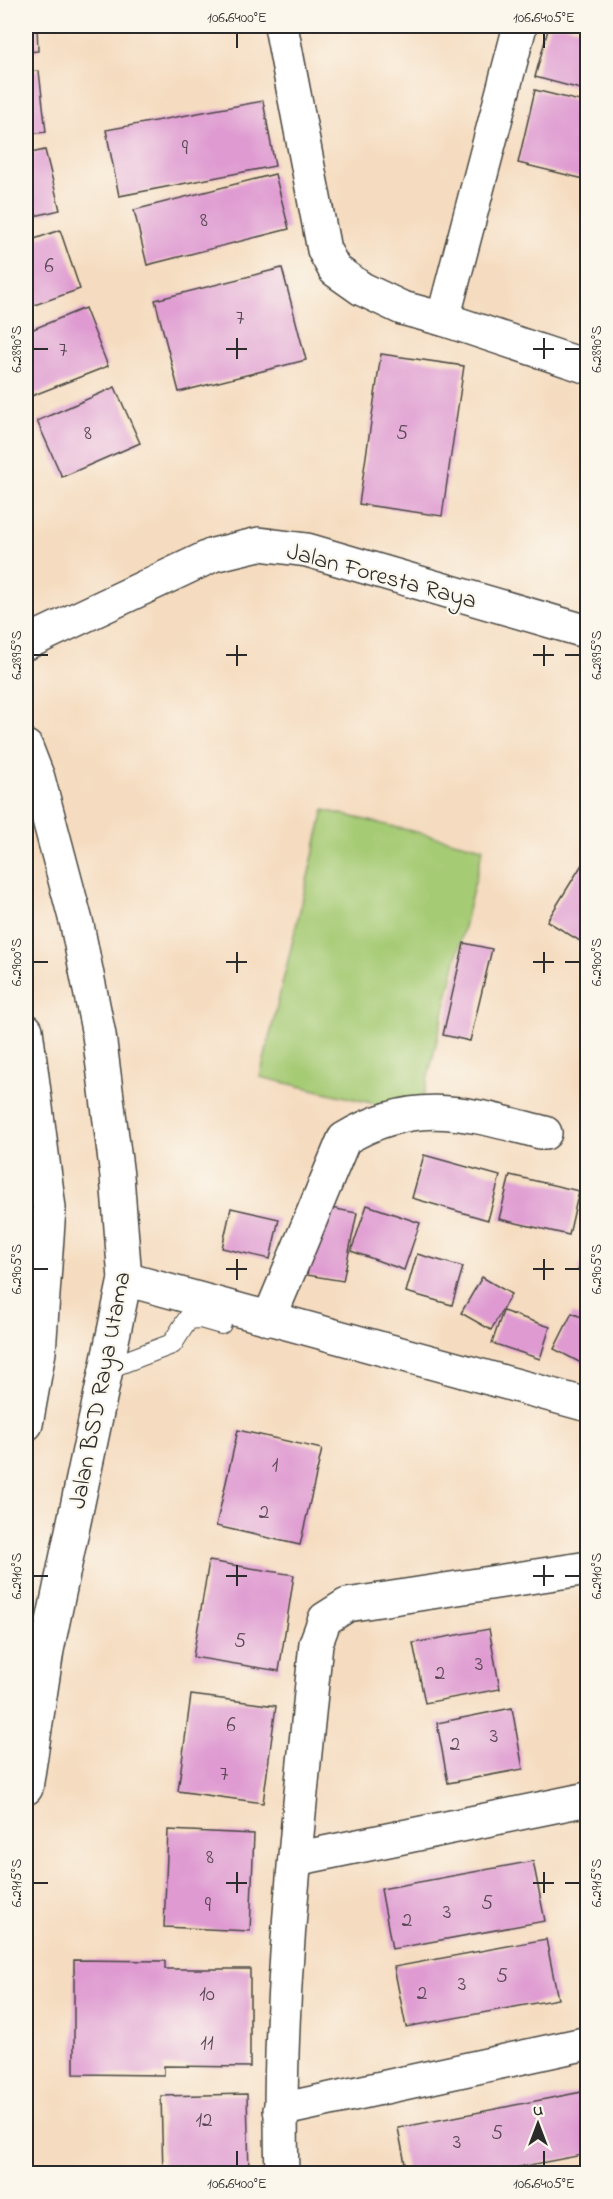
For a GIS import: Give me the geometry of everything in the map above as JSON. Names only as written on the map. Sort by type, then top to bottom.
[{"type":"street","points":[[281,26],[324,250],[335,270],[362,289],[402,308],[443,319],[588,367]]},
{"type":"street","points":[[443,319],[518,26]]},
{"type":"street","name":"Jalan Foresta Raya","points":[[26,643],[177,570],[213,555],[259,544],[307,550],[588,632]]},
{"type":"street","name":"Jalan BSD Raya Utama","points":[[26,747],[38,778],[74,914],[99,1035],[117,1176],[125,1279],[47,1650],[26,1788]]},
{"type":"street","points":[[26,1420],[39,1352],[49,1208],[27,1043]]},
{"type":"street","points":[[269,1319],[344,1139],[374,1124],[420,1112],[441,1111],[462,1112],[544,1133]]},
{"type":"street","points":[[125,1279],[588,1405]]},
{"type":"street","points":[[282,2174],[280,2110],[295,1859],[316,1643],[325,1619],[348,1605],[588,1568]]},
{"type":"street","points":[[295,1859],[588,1799]]},
{"type":"street","points":[[280,2110],[588,2043]]},
{"type":"lane","points":[[106,1369],[172,1344],[188,1319],[200,1318],[221,1324]]},
{"type":"green space","points":[[324,810],[483,848],[419,1114],[260,1077]]},
{"type":"building","points":[[26,26],[37,26],[38,51],[26,52]]},
{"type":"building","points":[[549,26],[567,26],[588,31],[588,91],[535,77]]},
{"type":"building","points":[[39,71],[46,132],[26,134],[26,72]]},
{"type":"building","points":[[535,90],[588,103],[588,180],[518,163]]},
{"type":"building","points":[[263,101],[275,166],[119,196],[106,130]]},
{"type":"building","points":[[45,150],[60,210],[26,218],[26,154]]},
{"type":"building","points":[[275,174],[289,229],[147,265],[134,210]]},
{"type":"building","points":[[60,230],[80,289],[26,308],[26,242]]},
{"type":"building","points":[[282,268],[306,360],[179,392],[155,300]]},
{"type":"building","points":[[85,308],[108,366],[29,397],[26,388],[26,332]]},
{"type":"building","points":[[381,354],[464,366],[442,516],[359,504]]},
{"type":"building","points":[[115,387],[140,443],[62,477],[37,421]]},
{"type":"building","points":[[586,858],[588,859],[588,946],[547,921]]},
{"type":"building","points":[[464,943],[492,949],[470,1041],[443,1035]]},
{"type":"building","points":[[424,1155],[500,1176],[488,1220],[412,1198]]},
{"type":"building","points":[[510,1175],[579,1191],[569,1235],[499,1219]]},
{"type":"building","points":[[367,1205],[420,1223],[404,1270],[351,1251]]},
{"type":"building","points":[[320,1206],[357,1213],[343,1281],[307,1275]]},
{"type":"building","points":[[231,1208],[279,1219],[270,1259],[222,1248]]},
{"type":"building","points":[[588,1249],[588,1274],[578,1270]]},
{"type":"building","points":[[417,1254],[463,1267],[452,1305],[406,1292]]},
{"type":"building","points":[[482,1277],[511,1294],[491,1330],[461,1313]]},
{"type":"building","points":[[503,1311],[550,1327],[540,1359],[492,1343]]},
{"type":"building","points":[[572,1313],[588,1320],[588,1353],[583,1364],[554,1349]]},
{"type":"building","points":[[238,1430],[322,1449],[300,1545],[216,1526]]},
{"type":"building","points":[[209,1561],[294,1575],[279,1671],[193,1657]]},
{"type":"building","points":[[489,1629],[500,1689],[425,1703],[413,1643]]},
{"type":"building","points":[[191,1695],[276,1706],[263,1803],[178,1791]]},
{"type":"building","points":[[512,1708],[523,1769],[448,1783],[437,1723]]},
{"type":"building","points":[[168,1830],[254,1834],[250,1931],[164,1927]]},
{"type":"building","points":[[533,1861],[545,1921],[392,1949],[381,1889]]},
{"type":"building","points":[[546,1939],[558,1999],[406,2027],[394,1967]]},
{"type":"building","points":[[74,1960],[165,1961],[165,1969],[250,1969],[250,2067],[164,2066],[164,2075],[74,2074]]},
{"type":"building","points":[[587,2091],[588,2154],[483,2174],[407,2174],[398,2128]]},
{"type":"building","points":[[247,2094],[249,2174],[163,2174],[161,2096]]},
{"type":"building","points":[[588,2167],[588,2174],[558,2174],[558,2172]]}]
